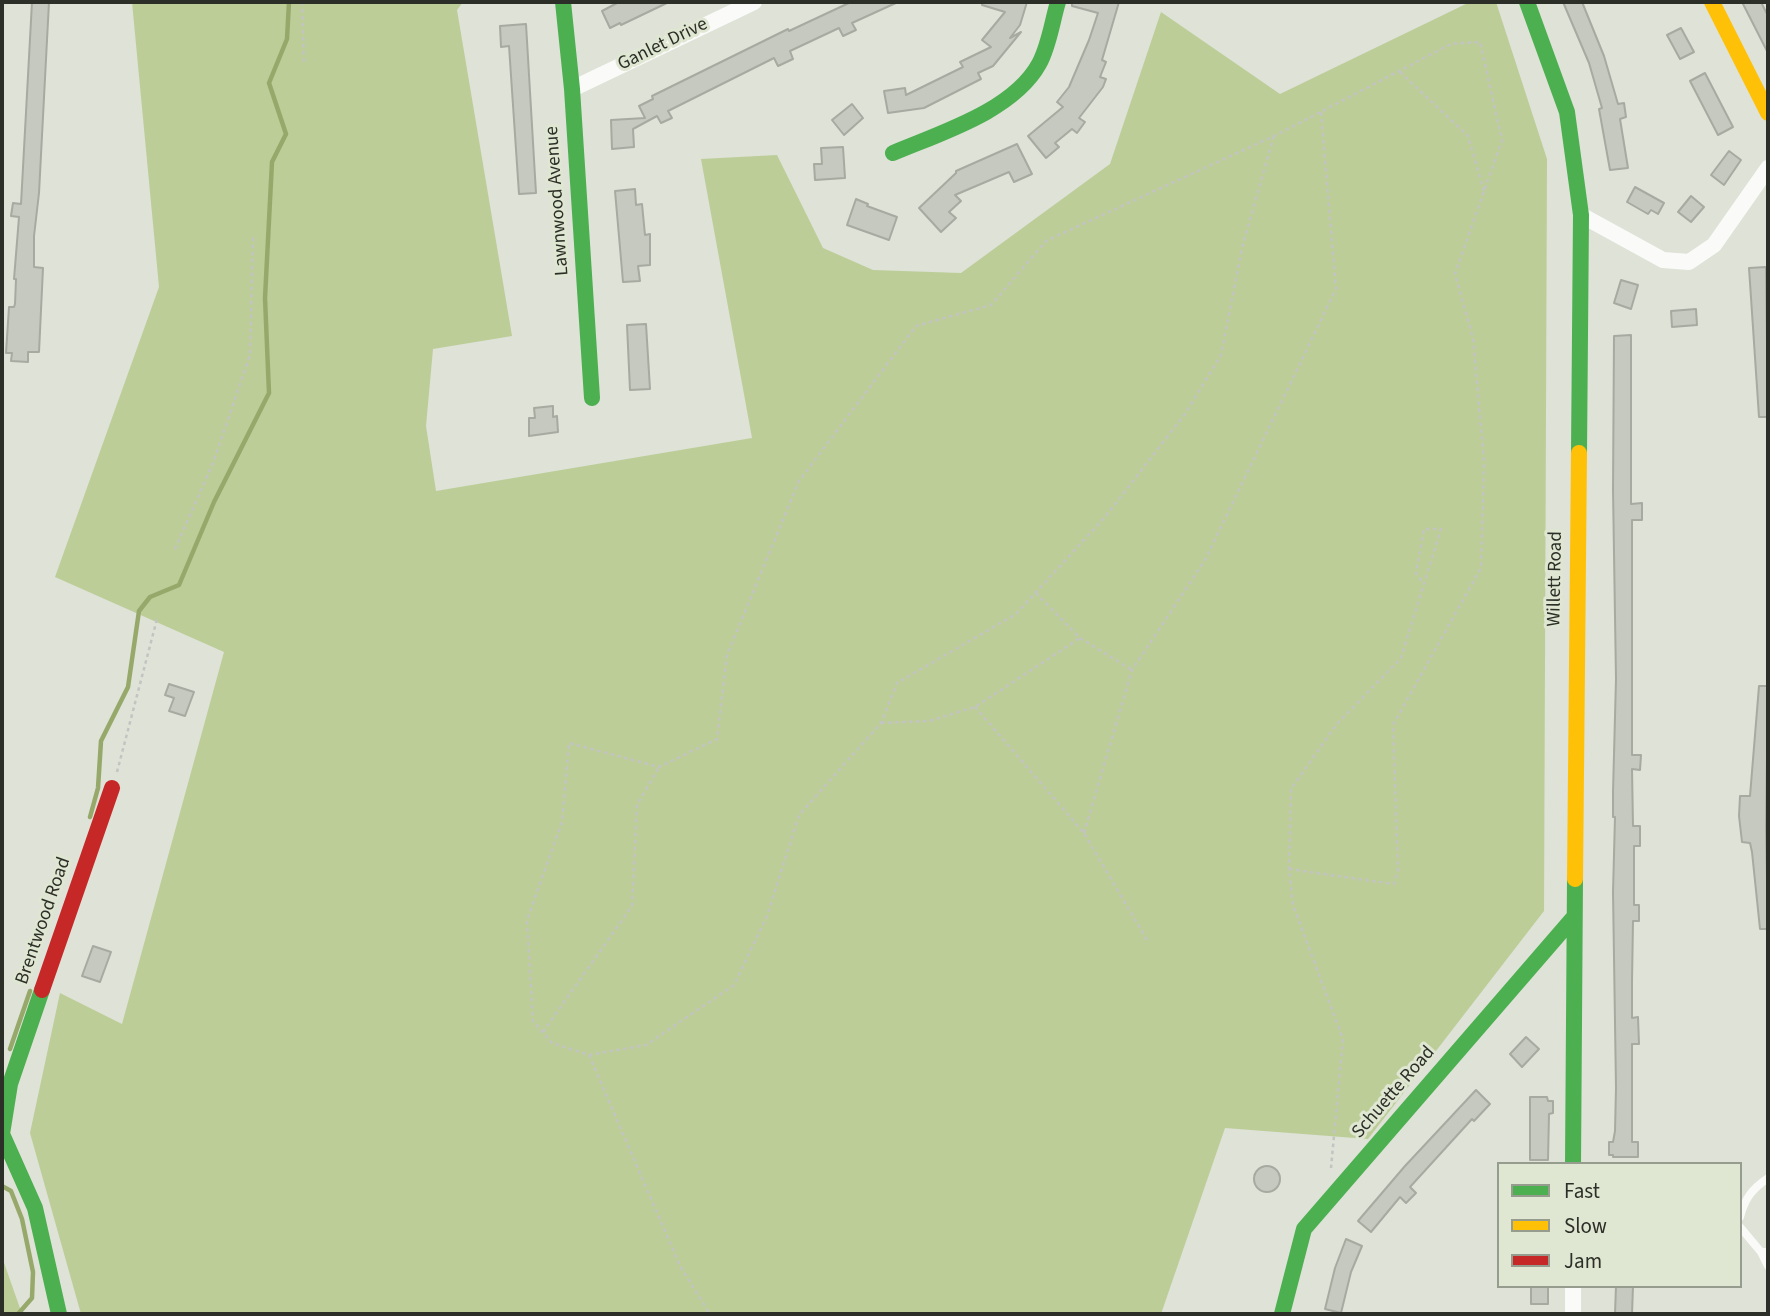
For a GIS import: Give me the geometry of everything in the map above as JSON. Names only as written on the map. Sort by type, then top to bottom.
[{"type":"street","name":"Lawnwood Avenue","points":[[563,2],[572,89],[592,398]]},
{"type":"street","name":"Ganlet Drive","points":[[572,89],[754,2]]},
{"type":"street","points":[[893,153],[998,105],[1024,85],[1039,64],[1058,2]]},
{"type":"street","name":"Willett Road","points":[[1527,2],[1567,113],[1581,215],[1573,1162]]},
{"type":"street","points":[[1712,2],[1768,113]]},
{"type":"street","points":[[1581,215],[1663,260],[1689,262],[1714,245],[1768,168]]},
{"type":"street","name":"Brentwood Road","points":[[59,1314],[35,1208],[2,1134],[10,1084],[112,788]]},
{"type":"street","name":"Schuette Road","points":[[1282,1314],[1304,1229],[1574,917]]},
{"type":"street","points":[[1573,1288],[1573,1314]]},
{"type":"lane","points":[[1742,1209],[1744,1201],[1754,1188],[1768,1178]]},
{"type":"lane","points":[[1742,1229],[1764,1252],[1768,1266]]},
{"type":"path","points":[[302,2],[304,63]]},
{"type":"path","points":[[543,1032],[632,906],[637,805],[659,767],[717,739],[727,655],[799,481],[916,326],[991,305],[1046,241],[1274,136],[1451,44],[1480,42],[1502,140],[1455,274],[1473,338],[1484,461],[1481,568],[1393,726],[1398,871],[1394,884],[1289,869]]},
{"type":"path","points":[[1399,71],[1468,136],[1484,191]]},
{"type":"path","points":[[1084,832],[1132,670],[1205,560],[1336,289],[1321,112]]},
{"type":"path","points":[[659,767],[569,743],[562,822],[527,920],[533,1021],[552,1043],[589,1055],[646,1045],[734,985],[767,916],[799,815],[881,723],[897,682],[1016,614],[1105,517],[1185,414],[1221,355],[1243,244],[1274,136]]},
{"type":"path","points":[[175,549],[213,463],[250,355],[254,236]]},
{"type":"path","points":[[1327,1203],[1343,1039],[1293,905],[1289,869],[1291,789],[1336,725],[1401,658],[1441,529],[1424,529],[1416,573],[1423,583]]},
{"type":"path","points":[[1035,593],[1080,638],[1132,670]]},
{"type":"path","points":[[112,788],[157,619]]},
{"type":"path","points":[[881,723],[929,721],[975,707],[1080,638]]},
{"type":"path","points":[[975,707],[1084,832],[1147,940]]},
{"type":"path","points":[[589,1055],[680,1266],[709,1314]]},
{"type":"green space","points":[[132,2],[463,2],[457,10],[512,336],[433,349],[426,426],[436,491],[752,438],[701,159],[777,155],[823,248],[873,270],[961,273],[1110,164],[1161,12],[1280,94],[1470,2],[1496,2],[1547,159],[1544,911],[1368,1139],[1225,1128],[1161,1314],[81,1314],[30,1133],[60,993],[122,1024],[224,652],[55,577],[159,287]]},
{"type":"green space","points":[[2,1257],[22,1314],[2,1314]]},
{"type":"building","points":[[32,2],[49,2],[39,193],[34,236],[34,267],[43,268],[39,352],[28,352],[28,362],[11,361],[12,353],[6,353],[9,307],[14,307],[15,304],[14,279],[19,217],[11,216],[13,203],[21,204]]},
{"type":"building","points":[[619,2],[669,2],[610,28],[602,11]]},
{"type":"building","points":[[851,2],[898,2],[852,23],[856,30],[843,36],[839,28],[790,51],[793,59],[778,66],[774,58],[668,111],[672,118],[661,123],[657,116],[633,129],[634,147],[612,149],[611,120],[645,118],[639,106],[653,99],[652,96],[788,29],[789,31]]},
{"type":"building","points":[[983,2],[1027,2],[1020,25],[1010,38],[1021,32],[993,66],[978,73],[981,79],[924,108],[888,113],[884,91],[905,88],[906,95],[963,67],[960,62],[991,47],[982,40],[1005,12],[982,5]]},
{"type":"building","points":[[1072,2],[1119,2],[1102,60],[1106,62],[1100,77],[1106,79],[1103,87],[1079,118],[1085,122],[1077,133],[1072,129],[1055,143],[1059,147],[1046,158],[1028,136],[1063,107],[1057,102],[1069,87],[1098,13],[1072,6]]},
{"type":"building","points":[[1563,2],[1582,2],[1604,56],[1618,104],[1624,103],[1626,117],[1620,119],[1628,168],[1610,170],[1599,109],[1602,108],[1589,63]]},
{"type":"building","points":[[1742,2],[1761,2],[1768,16],[1768,53]]},
{"type":"building","points":[[526,24],[536,193],[519,194],[509,46],[501,47],[500,26]]},
{"type":"building","points":[[1681,28],[1694,52],[1680,59],[1667,35]]},
{"type":"building","points":[[1705,73],[1733,127],[1718,135],[1690,81]]},
{"type":"building","points":[[852,104],[863,118],[844,135],[832,120]]},
{"type":"building","points":[[1017,144],[1032,174],[1014,182],[1009,172],[955,195],[961,201],[949,212],[956,218],[941,232],[919,208],[956,171]]},
{"type":"building","points":[[843,147],[845,178],[815,180],[814,164],[822,164],[821,148]]},
{"type":"building","points":[[1729,151],[1741,160],[1724,185],[1711,175]]},
{"type":"building","points":[[1635,187],[1664,203],[1658,214],[1651,210],[1648,214],[1627,202]]},
{"type":"building","points":[[635,189],[636,205],[642,204],[645,235],[650,234],[650,265],[638,266],[640,281],[623,282],[615,191]]},
{"type":"building","points":[[1691,196],[1704,207],[1691,222],[1678,212]]},
{"type":"building","points":[[856,199],[897,217],[889,240],[847,225]]},
{"type":"building","points":[[1766,267],[1768,417],[1759,417],[1749,268]]},
{"type":"building","points":[[1621,280],[1638,285],[1631,309],[1614,303]]},
{"type":"building","points":[[1696,309],[1697,325],[1672,327],[1671,311]]},
{"type":"building","points":[[646,324],[650,389],[630,390],[627,325]]},
{"type":"building","points":[[1631,335],[1631,504],[1642,503],[1642,520],[1632,520],[1632,755],[1641,755],[1640,770],[1632,769],[1633,826],[1640,826],[1640,846],[1634,846],[1634,905],[1639,905],[1639,921],[1633,921],[1632,981],[1632,1018],[1638,1017],[1639,1044],[1632,1044],[1632,1142],[1638,1142],[1638,1157],[1613,1157],[1609,1155],[1609,1142],[1613,1142],[1615,1131],[1616,1088],[1613,892],[1616,679],[1614,336]]},
{"type":"building","points":[[553,406],[558,432],[529,436],[529,418],[535,418],[534,408]]},
{"type":"building","points":[[169,684],[194,692],[185,716],[169,711],[174,698],[165,695]]},
{"type":"building","points":[[1759,686],[1768,686],[1768,929],[1760,929],[1752,852],[1750,843],[1742,842],[1739,816],[1740,796],[1750,796]]},
{"type":"building","points":[[93,946],[111,952],[100,982],[82,976]]},
{"type":"building","points":[[1526,1037],[1539,1049],[1522,1067],[1510,1054]]},
{"type":"building","points":[[1476,1090],[1490,1104],[1474,1121],[1472,1119],[1410,1187],[1416,1193],[1406,1203],[1400,1197],[1371,1232],[1358,1221]]},
{"type":"building","points":[[1530,1097],[1547,1097],[1548,1101],[1553,1101],[1553,1113],[1549,1114],[1548,1160],[1530,1160]]},
{"type":"building","points":[[1267,1166],[1276,1170],[1280,1179],[1276,1188],[1267,1192],[1258,1188],[1254,1179],[1258,1170]]},
{"type":"building","points":[[1346,1239],[1362,1246],[1351,1272],[1341,1313],[1325,1309],[1335,1268]]},
{"type":"building","points":[[1531,1288],[1548,1288],[1548,1304],[1531,1304]]},
{"type":"building","points":[[1616,1288],[1633,1288],[1632,1314],[1615,1314]]},
{"type":"waterway","points":[[90,817],[98,788],[101,741],[128,687],[139,611],[150,597],[179,585],[214,502],[269,393],[265,298],[272,162],[286,134],[269,83],[287,39],[289,2]]},
{"type":"waterway","points":[[10,1049],[30,991]]},
{"type":"waterway","points":[[2,1186],[11,1191],[22,1219],[33,1272],[32,1298],[18,1314]]},
{"type":"traffic: fast","points":[[563,2],[572,89],[592,398]]},
{"type":"traffic: fast","points":[[893,153],[974,119],[1012,95],[1039,64],[1048,42],[1058,2]]},
{"type":"traffic: fast","points":[[1527,2],[1567,112],[1581,215],[1579,453]]},
{"type":"traffic: fast","points":[[1573,1162],[1575,879]]},
{"type":"traffic: fast","points":[[1282,1314],[1304,1229],[1574,917]]},
{"type":"traffic: fast","points":[[42,990],[10,1084],[2,1134],[35,1208],[59,1314]]},
{"type":"traffic: slow","points":[[1712,2],[1768,113]]},
{"type":"traffic: slow","points":[[1575,879],[1579,453]]},
{"type":"traffic: jam","points":[[42,990],[112,788]]}]
